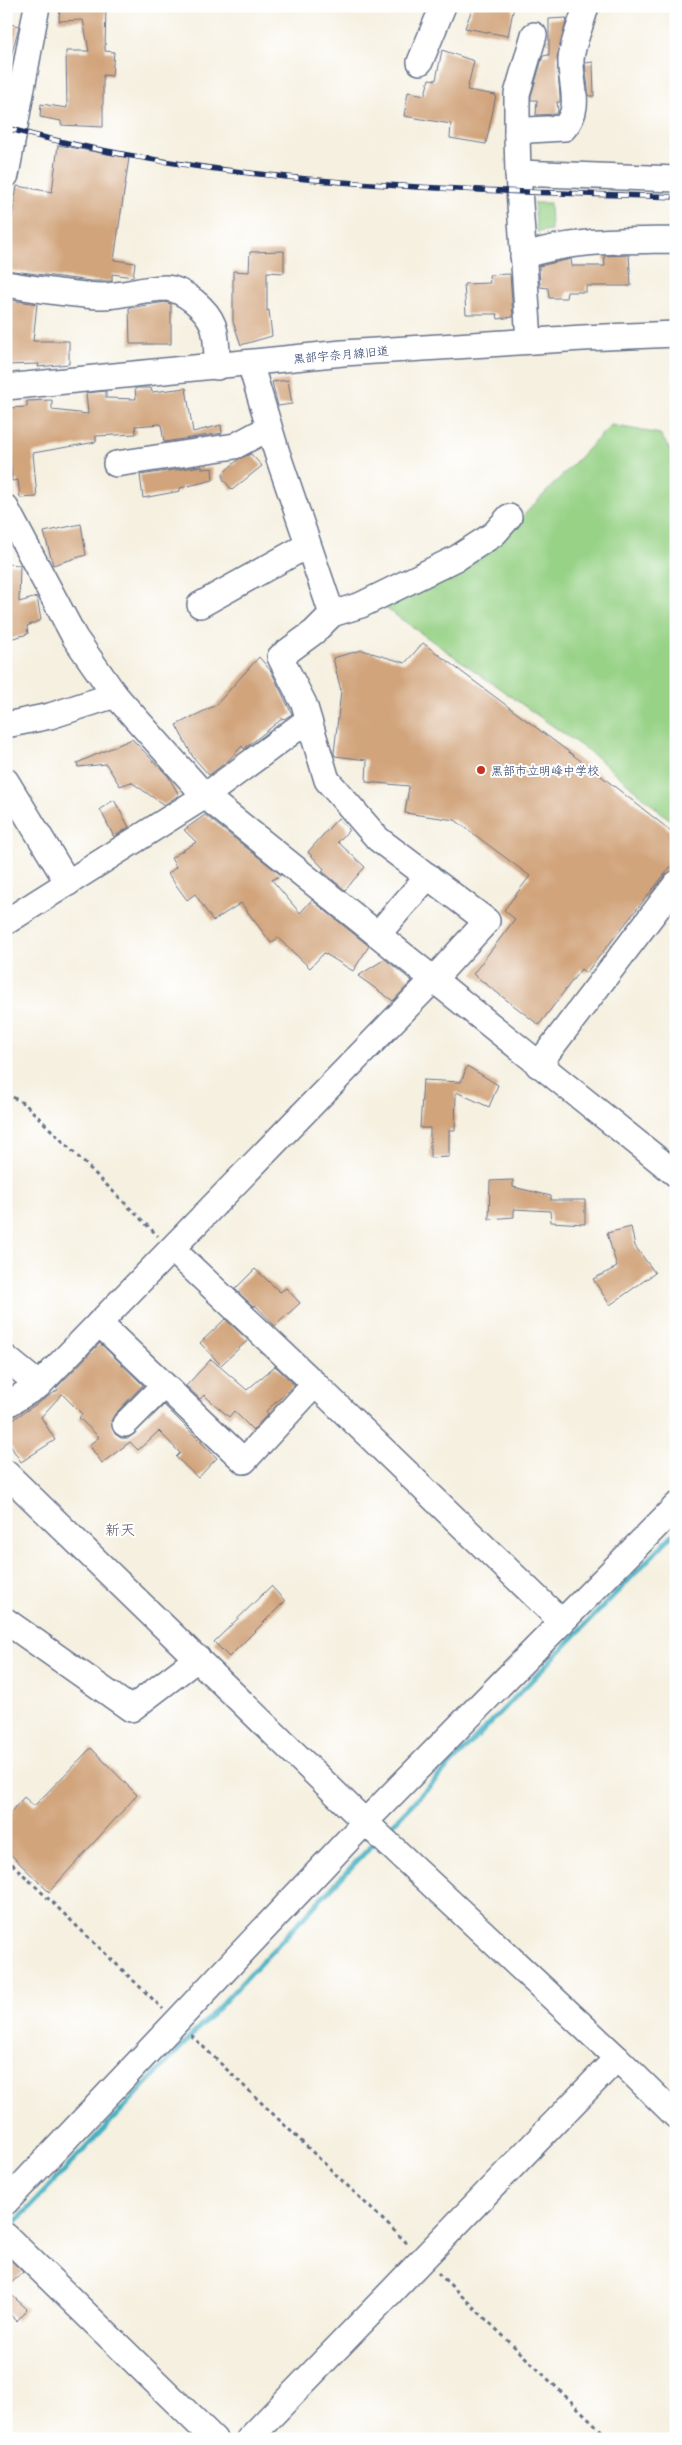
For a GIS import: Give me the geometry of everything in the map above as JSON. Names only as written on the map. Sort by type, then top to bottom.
[{"type":"street","points":[[6,175],[37,6]]},
{"type":"street","points":[[420,62],[443,6]]},
{"type":"street","points":[[517,135],[528,130],[564,128],[571,120],[576,98],[571,59],[586,6]]},
{"type":"street","points":[[529,341],[517,135],[518,94],[534,35]]},
{"type":"street","points":[[518,172],[676,178]]},
{"type":"street","points":[[523,256],[547,247],[586,242],[676,240]]},
{"type":"street","points":[[6,284],[60,293],[99,296],[121,296],[146,290],[168,288],[188,296],[204,310],[213,324],[218,366]]},
{"type":"street","name":"黒部宇奈月線旧道","points":[[6,387],[352,353],[529,341],[676,334]]},
{"type":"street","points":[[250,363],[269,428],[332,614]]},
{"type":"street","points":[[116,464],[235,446],[269,428]]},
{"type":"street","points":[[6,508],[75,638],[115,694],[205,796],[676,1174]]},
{"type":"street","points":[[6,1405],[39,1385],[433,980],[487,921],[378,839],[327,780],[304,704],[280,658],[314,632],[332,614],[361,605],[457,558],[494,534],[509,517]]},
{"type":"street","points":[[200,605],[308,545]]},
{"type":"street","points":[[6,725],[50,716],[115,694]]},
{"type":"street","points":[[6,922],[205,796],[308,720]]},
{"type":"street","points":[[6,782],[68,883]]},
{"type":"street","points":[[378,934],[428,876]]},
{"type":"street","points":[[538,1065],[676,884]]},
{"type":"street","points":[[172,1249],[562,1622]]},
{"type":"street","points":[[99,1323],[163,1386],[244,1460],[315,1384]]},
{"type":"street","points":[[6,1358],[39,1385]]},
{"type":"street","points":[[125,1424],[163,1386]]},
{"type":"street","points":[[6,1473],[366,1822],[676,2116]]},
{"type":"street","points":[[6,2202],[366,1822],[676,1506]]},
{"type":"street","points":[[6,1621],[131,1709],[198,1658]]},
{"type":"street","points":[[249,2439],[617,2058]]},
{"type":"street","points":[[6,2236],[214,2439]]},
{"type":"path","points":[[6,1093],[26,1105],[172,1249]]},
{"type":"path","points":[[6,1858],[177,2022]]},
{"type":"path","points":[[200,2044],[610,2439]]},
{"type":"green space","points":[[534,203],[550,203],[551,230],[537,232]]},
{"type":"green space","points":[[611,425],[660,434],[676,459],[676,825],[594,755],[384,607],[488,552]]},
{"type":"building","points":[[60,6],[106,6],[105,51],[114,52],[112,76],[103,75],[103,127],[61,125],[61,121],[40,117],[41,104],[67,108],[66,51],[89,51],[83,20],[59,21]]},
{"type":"building","points":[[473,6],[514,6],[508,36],[465,28]]},
{"type":"building","points":[[567,18],[557,58],[560,96],[560,102],[557,102],[558,111],[556,114],[536,115],[537,100],[531,100],[531,96],[543,56],[549,55],[549,19]]},
{"type":"building","points":[[6,23],[19,26],[9,64],[6,63]]},
{"type":"building","points":[[442,50],[474,61],[467,90],[496,95],[486,144],[450,138],[451,124],[404,116],[408,92],[425,95],[429,79],[436,80]]},
{"type":"building","points":[[593,62],[594,96],[589,96],[585,63]]},
{"type":"building","points":[[58,145],[129,158],[114,260],[135,263],[133,277],[112,274],[112,281],[91,281],[6,270],[6,256],[17,186],[52,192]]},
{"type":"building","points":[[284,251],[284,273],[267,272],[267,311],[269,310],[272,336],[241,345],[233,322],[233,271],[249,272],[250,252]]},
{"type":"building","points":[[629,255],[631,286],[586,286],[586,292],[567,292],[566,298],[549,298],[548,288],[540,287],[539,266],[571,259],[572,266],[605,266],[604,256]]},
{"type":"building","points":[[510,274],[513,317],[498,319],[497,314],[466,314],[464,284],[490,283],[489,275]]},
{"type":"building","points":[[6,299],[37,304],[33,341],[69,341],[69,364],[38,367],[39,364],[6,365]]},
{"type":"building","points":[[165,302],[171,304],[171,344],[130,344],[129,308]]},
{"type":"building","points":[[288,380],[292,404],[278,406],[272,382]]},
{"type":"building","points":[[135,388],[151,388],[152,392],[186,388],[193,432],[221,425],[222,433],[164,442],[161,424],[135,426],[136,434],[96,436],[96,442],[33,453],[37,497],[20,498],[18,480],[12,481],[10,456],[6,457],[6,408],[27,407],[27,401],[52,400],[52,410],[88,414],[86,393],[106,391],[106,398],[136,399]]},
{"type":"building","points":[[251,454],[262,466],[232,490],[223,479],[223,473],[239,459]]},
{"type":"building","points":[[202,466],[202,469],[212,468],[213,480],[180,488],[180,491],[143,498],[140,475]]},
{"type":"building","points":[[81,524],[86,555],[53,565],[44,532]]},
{"type":"building","points":[[6,564],[20,565],[19,602],[37,597],[41,620],[27,626],[28,634],[6,640]]},
{"type":"building","points":[[423,643],[605,779],[676,835],[676,860],[586,973],[581,969],[539,1025],[473,974],[515,919],[504,910],[530,876],[455,820],[405,813],[409,786],[366,782],[367,760],[335,756],[334,753],[341,691],[333,658],[362,650],[405,663]]},
{"type":"building","points":[[259,657],[271,671],[292,714],[283,718],[244,749],[242,746],[229,760],[209,775],[193,757],[176,725],[216,705]]},
{"type":"building","points":[[132,739],[168,776],[179,795],[164,805],[131,782],[120,786],[106,764],[78,767],[77,763]]},
{"type":"building","points":[[114,800],[129,827],[114,837],[100,809]]},
{"type":"building","points":[[205,815],[281,875],[272,880],[300,913],[312,900],[369,946],[353,971],[324,953],[310,968],[278,938],[271,943],[241,903],[213,921],[195,894],[187,900],[168,874],[176,867],[171,858],[196,842],[184,830]]},
{"type":"building","points":[[338,818],[349,830],[338,842],[365,867],[345,890],[322,871],[324,869],[308,852]]},
{"type":"building","points":[[385,959],[412,981],[393,1001],[358,976]]},
{"type":"building","points":[[467,1066],[498,1085],[489,1107],[456,1092],[455,1130],[449,1130],[449,1157],[430,1158],[430,1128],[420,1128],[423,1080],[461,1082]]},
{"type":"building","points":[[513,1180],[513,1187],[551,1196],[551,1200],[585,1200],[585,1224],[551,1222],[550,1211],[514,1209],[514,1217],[489,1219],[490,1181]]},
{"type":"building","points":[[631,1227],[635,1246],[655,1273],[610,1305],[593,1279],[617,1267],[607,1233]]},
{"type":"building","points":[[255,1269],[280,1292],[286,1288],[300,1303],[275,1326],[255,1305],[254,1307],[235,1289]]},
{"type":"building","points":[[225,1319],[248,1340],[221,1365],[200,1343]]},
{"type":"building","points":[[100,1343],[143,1385],[115,1414],[111,1421],[115,1434],[121,1438],[129,1438],[164,1405],[217,1458],[198,1478],[176,1457],[180,1453],[159,1431],[138,1450],[130,1442],[102,1463],[89,1445],[99,1437],[79,1418],[82,1414],[62,1394],[41,1417],[55,1440],[21,1462],[6,1439],[6,1424],[58,1390],[56,1388]]},
{"type":"building","points":[[211,1359],[247,1390],[275,1366],[295,1385],[266,1411],[268,1414],[253,1430],[234,1411],[229,1417],[204,1395],[200,1399],[186,1386]]},
{"type":"building","points":[[271,1586],[285,1601],[229,1657],[214,1642]]},
{"type":"building","points":[[91,1748],[137,1795],[49,1892],[6,1850],[6,1818],[24,1797],[34,1806]]},
{"type":"building","points":[[6,2256],[23,2272],[6,2288]]},
{"type":"building","points":[[6,2290],[27,2309],[17,2321],[6,2311]]},
{"type":"waterway","points":[[384,1833],[676,1531]]},
{"type":"waterway","points":[[8,2230],[375,1842]]},
{"type":"railway","points":[[6,128],[88,148],[171,163],[255,174],[423,187],[676,197]]},
{"type":"place","name":"黒部市立明峰中学校","points":[[481,770]]},
{"type":"district","name":"新天","points":[[120,1528]]}]
